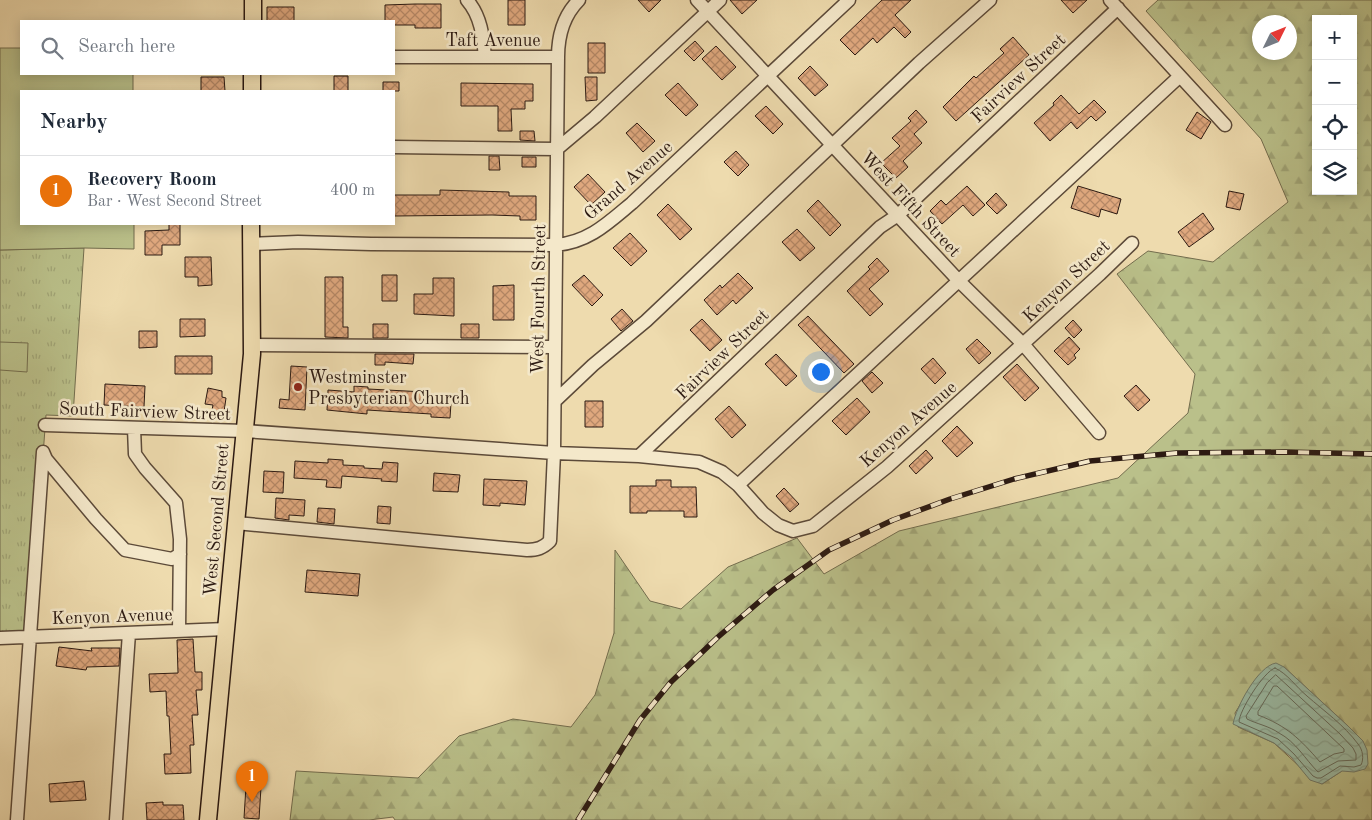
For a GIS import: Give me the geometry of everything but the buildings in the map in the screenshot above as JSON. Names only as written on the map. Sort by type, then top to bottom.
[{"type":"main road","points":[[253,0],[253,20]]},
{"type":"main road","points":[[252,75],[252,90]]},
{"type":"main road","name":"West Second Street","points":[[208,820],[252,345],[251,225]]},
{"type":"street","points":[[466,0],[474,8],[483,34],[484,57]]},
{"type":"street","name":"Taft Avenue","points":[[395,57],[558,57],[558,38],[563,24],[571,8],[579,0]]},
{"type":"street","name":"West Fifth Street","points":[[697,0],[959,281],[1023,344],[1099,433]]},
{"type":"street","points":[[395,147],[557,149],[595,117],[720,0]]},
{"type":"street","name":"Grand Avenue","points":[[252,244],[298,242],[556,245],[580,240],[599,232],[632,203],[849,0]]},
{"type":"street","points":[[555,401],[593,365],[646,321],[919,63],[990,0]]},
{"type":"street","points":[[1114,4],[1226,125]]},
{"type":"street","name":"Fairview Street","points":[[639,456],[880,227],[898,215],[1114,4]]},
{"type":"street","name":"West Fourth Street","points":[[236,523],[527,550],[545,547],[550,542],[556,347],[558,57]]},
{"type":"street","points":[[245,431],[554,453],[639,456],[699,462],[722,472],[738,485],[1180,76]]},
{"type":"street","name":"Kenyon Street","points":[[1023,344],[1100,274],[1132,242]]},
{"type":"street","name":"Kenyon Avenue","points":[[738,485],[763,513],[778,525],[793,531],[812,526],[887,467],[1023,344]]},
{"type":"street","points":[[252,345],[556,347]]},
{"type":"street","name":"South Fairview Street","points":[[45,425],[245,431]]},
{"type":"street","points":[[134,428],[136,454],[145,468],[176,503],[180,539],[179,631]]},
{"type":"street","points":[[18,820],[43,452],[46,459],[96,519],[125,550],[172,559],[180,554]]},
{"type":"street","name":"Kenyon Avenue","points":[[0,638],[226,629]]},
{"type":"street","points":[[116,820],[129,633]]},
{"type":"green space","points":[[1158,0],[1372,0],[1372,820],[395,820],[393,817],[369,820],[290,820],[296,771],[418,778],[459,736],[513,719],[571,727],[595,695],[614,633],[615,550],[650,601],[681,609],[728,567],[797,538],[824,574],[899,531],[1118,478],[1188,413],[1195,374],[1117,274],[1148,251],[1213,262],[1288,202],[1261,139],[1146,11]],"holes":[[[1284,667],[1363,741],[1342,771],[1322,784],[1274,743],[1238,727],[1235,713],[1258,676]]]},
{"type":"green space","points":[[0,48],[20,48],[20,75],[133,75],[133,90],[20,90],[20,225],[134,225],[134,249],[0,250]]},
{"type":"green space","points":[[84,248],[73,416],[46,415],[30,632],[0,634],[0,250]]},
{"type":"green space","points":[[0,342],[28,343],[27,372],[0,370]]},
{"type":"water","points":[[1276,663],[1284,667],[1363,741],[1367,750],[1368,764],[1365,769],[1354,772],[1342,771],[1322,784],[1310,780],[1291,757],[1274,743],[1233,724],[1238,708],[1255,679],[1262,671]]},
{"type":"railway","points":[[578,820],[640,720],[671,682],[718,637],[773,590],[829,550],[893,520],[950,499],[1014,479],[1090,461],[1177,453],[1285,452],[1372,454]]},
{"type":"place","name":"Westminster Presbyterian Church","points":[[298,387]]},
{"type":"place","name":"Recovery Room","points":[[252,802]]}]
